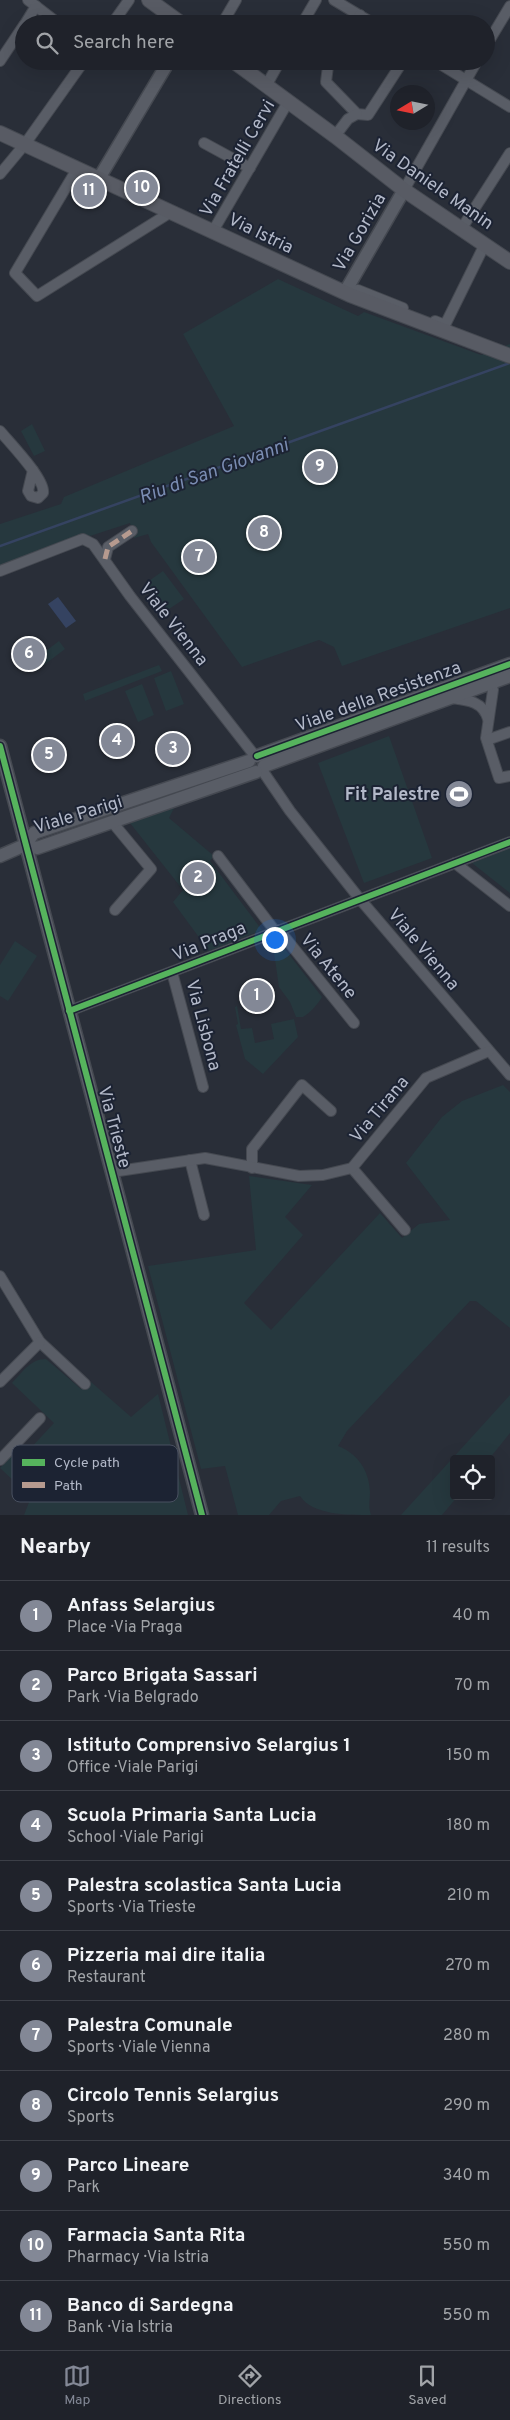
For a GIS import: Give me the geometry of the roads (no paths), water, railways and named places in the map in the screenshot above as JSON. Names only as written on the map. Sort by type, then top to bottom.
[{"type":"main road","points":[[149,0],[170,15]]},
{"type":"main road","name":"Via Daniele Manin","points":[[245,70],[335,136],[404,190],[508,258]]},
{"type":"main road","name":"Via Istria","points":[[0,133],[98,180],[213,231],[284,266],[484,348],[510,356]]},
{"type":"street","points":[[118,15],[129,0]]},
{"type":"street","points":[[227,15],[236,0]]},
{"type":"street","points":[[307,15],[316,0]]},
{"type":"street","points":[[334,0],[352,15]]},
{"type":"street","points":[[27,15],[32,3],[47,15]]},
{"type":"street","points":[[495,31],[510,6]]},
{"type":"street","points":[[0,61],[15,38]]},
{"type":"street","points":[[0,174],[25,144],[78,70]]},
{"type":"street","points":[[98,180],[164,70]]},
{"type":"street","points":[[266,86],[275,70]]},
{"type":"street","points":[[328,70],[326,82],[358,114]]},
{"type":"street","name":"Via Daniele Manin","points":[[335,136],[348,119],[358,114],[368,115],[397,70]]},
{"type":"street","points":[[450,70],[510,107]]},
{"type":"street","points":[[404,190],[472,70]]},
{"type":"street","name":"Via Fratelli Cervi","points":[[213,231],[288,102]]},
{"type":"street","points":[[204,143],[250,168]]},
{"type":"street","points":[[462,228],[510,153]]},
{"type":"street","points":[[77,169],[15,273],[37,296],[170,212]]},
{"type":"street","name":"Via Gorizia","points":[[345,292],[404,190]]},
{"type":"street","points":[[345,292],[358,290],[445,325],[485,244]]},
{"type":"street","points":[[0,431],[32,470]]},
{"type":"street","points":[[105,560],[108,547],[132,531]]},
{"type":"street","name":"Viale Vienna","points":[[0,571],[83,539],[99,550],[130,596],[257,763],[290,811],[359,898],[510,1075]]},
{"type":"street","name":"Viale della Resistenza","points":[[257,763],[510,664]]},
{"type":"street","points":[[257,763],[451,698],[510,676]]},
{"type":"street","points":[[490,683],[493,690],[488,719],[487,740],[499,778],[510,776]]},
{"type":"street","points":[[451,698],[475,702],[484,709],[488,719]]},
{"type":"street","points":[[487,740],[510,732]]},
{"type":"street","name":"Via Trieste","points":[[0,746],[202,1515]]},
{"type":"street","name":"Viale Parigi","points":[[257,763],[113,823],[37,848],[25,845],[34,833],[257,763]]},
{"type":"street","points":[[113,823],[151,869],[115,910]]},
{"type":"street","name":"Via Praga","points":[[69,1011],[359,898],[510,842]]},
{"type":"street","points":[[0,856],[25,845]]},
{"type":"street","name":"Via Atene","points":[[218,856],[354,1023]]},
{"type":"street","points":[[455,863],[510,906]]},
{"type":"street","name":"Via Lisbona","points":[[172,972],[203,1087]]},
{"type":"street","name":"Via Tirana","points":[[112,1172],[205,1158],[299,1176],[323,1175],[352,1168],[426,1078],[489,1051]]},
{"type":"street","name":"Via Tirana","points":[[252,1168],[252,1149],[302,1085],[331,1111]]},
{"type":"street","points":[[190,1160],[204,1215]]},
{"type":"street","name":"Via Tirana","points":[[352,1168],[405,1230]]},
{"type":"street","points":[[0,1276],[40,1342],[85,1384]]},
{"type":"street","points":[[0,1382],[40,1342]]},
{"type":"street","points":[[14,1445],[40,1418]]},
{"type":"street","points":[[0,1460],[12,1447]]},
{"type":"water","points":[[58,597],[76,621],[66,628],[48,604]]},
{"type":"waterway","name":"Riu di San Giovanni","points":[[0,546],[510,363]]},
{"type":"place","name":"Farmacia Santa Rita","points":[[142,188]]},
{"type":"place","name":"Banco di Sardegna","points":[[89,191]]},
{"type":"place","name":"Parco Lineare","points":[[320,467]]},
{"type":"place","name":"Circolo Tennis Selargius","points":[[264,533]]},
{"type":"place","name":"Palestra Comunale","points":[[199,557]]},
{"type":"place","name":"Pizzeria mai dire italia","points":[[29,654]]},
{"type":"place","name":"Scuola Primaria Santa Lucia","points":[[117,741]]},
{"type":"place","name":"Istituto Comprensivo Selargius 1","points":[[173,749]]},
{"type":"place","name":"Palestra scolastica Santa Lucia","points":[[49,755]]},
{"type":"place","name":"Fit Palestre","points":[[459,794]]},
{"type":"place","name":"Parco Brigata Sassari","points":[[198,878]]},
{"type":"place","name":"Anfass Selargius","points":[[257,996]]}]
